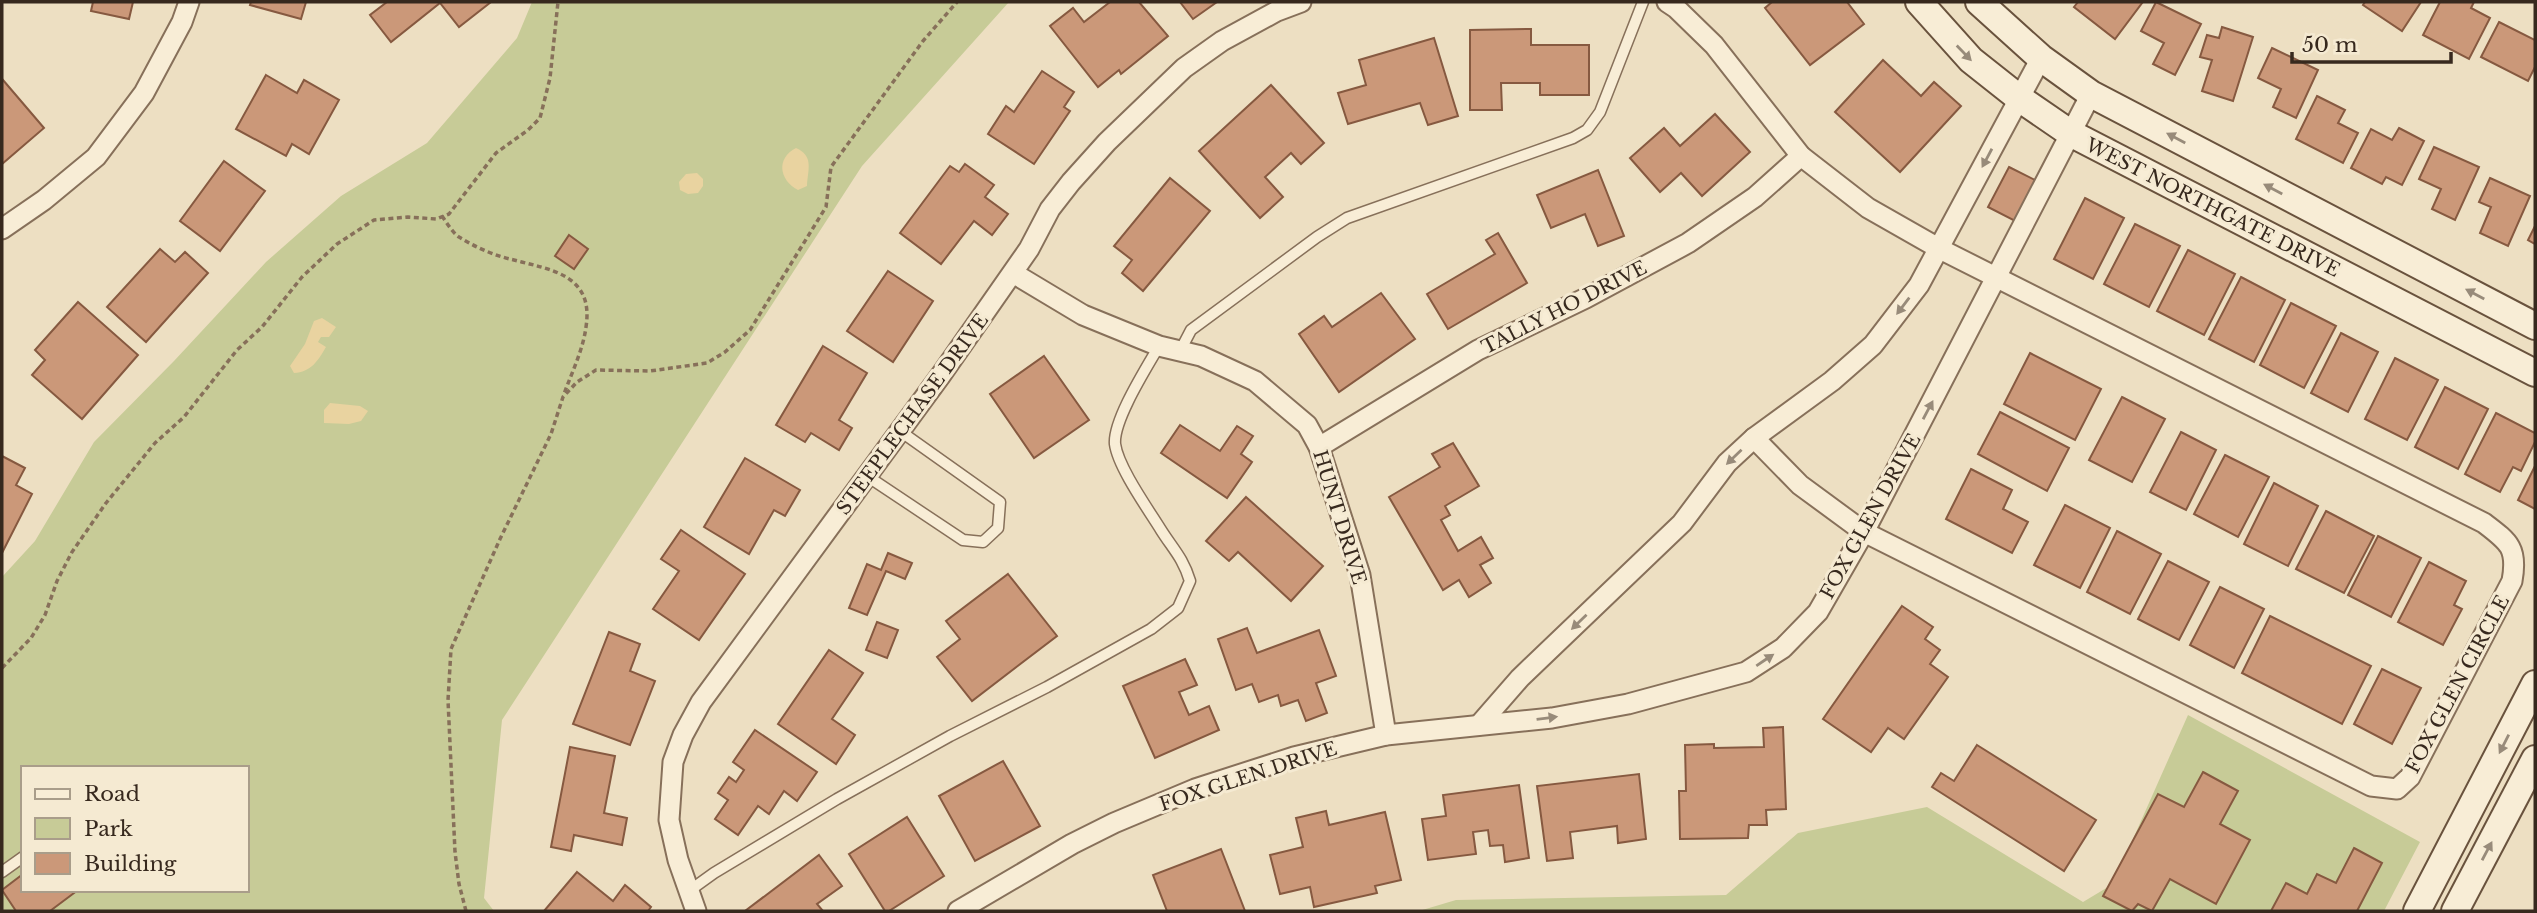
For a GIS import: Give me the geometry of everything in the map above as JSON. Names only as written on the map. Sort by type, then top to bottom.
[{"type":"main road","name":"WEST NORTHGATE DRIVE","points":[[1919,2],[1971,60],[2070,134],[2535,373]]},
{"type":"main road","points":[[1979,2],[2041,58],[2091,93],[2535,326]]},
{"type":"main road","points":[[2417,911],[2535,684]]},
{"type":"main road","points":[[2455,911],[2535,759]]},
{"type":"street","points":[[2,229],[44,200],[96,157],[144,93],[182,22],[189,2]]},
{"type":"street","name":"STEEPLECHASE DRIVE","points":[[695,911],[678,860],[669,820],[673,762],[683,734],[701,702],[1013,273],[1030,249],[1050,209],[1070,182],[1107,142],[1184,68],[1222,41],[1277,10],[1301,2]]},
{"type":"street","points":[[1667,2],[1714,45],[1801,156],[1868,208],[1940,249],[1997,277]]},
{"type":"street","points":[[1479,725],[1520,678],[1682,523],[1727,463],[1754,438],[1832,381],[1873,345],[1919,285],[2041,58]]},
{"type":"street","name":"FOX GLEN DRIVE","points":[[958,911],[1072,844],[1114,823],[1184,793],[1294,757],[1386,735],[1552,718],[1628,704],[1746,672],[1783,648],[1818,612],[1864,532],[2091,93]]},
{"type":"street","name":"TALLY HO DRIVE","points":[[1319,447],[1478,350],[1586,298],[1688,243],[1755,197],[1801,156]]},
{"type":"street","name":"HUNT DRIVE","points":[[1013,273],[1083,315],[1159,346],[1201,356],[1255,381],[1307,425],[1319,447],[1360,575],[1386,735]]},
{"type":"street","name":"FOX GLEN CIRCLE","points":[[1754,438],[1800,485],[1864,532],[2371,786],[2397,789],[2410,777],[2417,765],[2512,581],[2516,559],[2504,539],[2484,523],[1997,277]]},
{"type":"lane","points":[[1180,351],[1191,330],[1347,218],[1573,138],[1587,130],[1600,112],[1643,2]]},
{"type":"lane","points":[[689,891],[837,799],[950,736],[1048,687],[1151,629],[1178,608],[1190,581],[1184,561],[1163,534],[1131,480],[1115,443],[1119,424],[1128,404],[1159,346]]},
{"type":"lane","points":[[867,476],[963,540],[983,542],[998,528],[1000,502],[900,431]]},
{"type":"lane","points":[[2,872],[21,858]]},
{"type":"path","points":[[2,668],[31,638],[45,615],[57,581],[72,552],[106,503],[155,443],[184,417],[237,350],[262,327],[302,277],[337,244],[374,220],[408,217],[436,219],[449,214],[496,153],[540,118],[550,78],[558,2]]},
{"type":"path","points":[[563,397],[577,382],[596,370],[650,371],[707,363],[725,352],[750,330],[826,207],[831,167],[923,41],[957,2]]},
{"type":"path","points":[[442,216],[456,235],[472,244],[511,260],[550,269],[566,276],[581,289],[586,303],[587,324],[551,434],[451,649],[448,699],[455,852],[466,911]]},
{"type":"green space","points":[[532,2],[1009,2],[862,166],[502,720],[484,898],[494,911],[2,911],[2,577],[35,541],[94,442],[266,262],[341,196],[427,143],[517,38]]},
{"type":"green space","points":[[2188,715],[2420,842],[2384,911],[1419,911],[1456,900],[1726,895],[1798,833],[1927,807],[2083,902],[2113,884]]},
{"type":"sand","points":[[796,148],[802,151],[809,164],[807,186],[798,190],[787,181],[782,169],[785,157]]},
{"type":"sand","points":[[697,173],[703,179],[703,186],[698,193],[688,194],[680,190],[679,182],[686,174]]},
{"type":"sand","points":[[322,318],[336,327],[329,337],[321,337],[318,342],[326,347],[313,365],[294,373],[290,366],[305,344],[314,321]]},
{"type":"sand","points":[[330,403],[360,406],[368,411],[361,421],[349,424],[324,423],[324,410]]},
{"type":"building","points":[[93,2],[133,2],[129,19],[91,11]]},
{"type":"building","points":[[251,2],[306,2],[301,19],[250,5]]},
{"type":"building","points":[[387,2],[491,2],[459,27],[440,3],[391,42],[370,15]]},
{"type":"building","points":[[1110,2],[1139,2],[1168,36],[1121,74],[1119,70],[1098,87],[1050,26],[1073,8],[1084,22]]},
{"type":"building","points":[[1180,2],[1217,2],[1193,19]]},
{"type":"building","points":[[1772,2],[1847,2],[1864,24],[1810,65],[1765,8]]},
{"type":"building","points":[[2078,2],[2142,3],[2115,39],[2074,7]]},
{"type":"building","points":[[2156,2],[2201,24],[2175,75],[2153,64],[2164,43],[2141,31]]},
{"type":"building","points":[[2365,2],[2421,2],[2402,31],[2363,5]]},
{"type":"building","points":[[2440,2],[2474,2],[2471,8],[2490,18],[2469,59],[2423,35]]},
{"type":"building","points":[[2499,22],[2535,40],[2535,67],[2528,81],[2481,57]]},
{"type":"building","points":[[2222,27],[2253,37],[2233,101],[2202,91],[2212,60],[2200,57],[2207,35],[2219,38]]},
{"type":"building","points":[[1531,29],[1531,45],[1589,45],[1589,95],[1540,95],[1540,83],[1501,83],[1502,110],[1470,110],[1470,30]]},
{"type":"building","points":[[1434,38],[1458,116],[1428,125],[1420,103],[1348,124],[1338,93],[1366,85],[1359,60]]},
{"type":"building","points":[[2272,48],[2318,70],[2296,118],[2273,107],[2281,89],[2258,78]]},
{"type":"building","points":[[1883,60],[1921,96],[1934,82],[1961,106],[1900,172],[1835,112]]},
{"type":"building","points":[[1042,71],[1074,92],[1064,107],[1070,111],[1034,164],[988,134],[1006,106],[1014,112]]},
{"type":"building","points":[[266,75],[297,93],[304,80],[339,100],[309,154],[292,144],[286,156],[236,129]]},
{"type":"building","points":[[2,81],[44,128],[2,164]]},
{"type":"building","points":[[1271,85],[1324,143],[1301,164],[1291,153],[1265,177],[1283,197],[1260,218],[1199,151]]},
{"type":"building","points":[[2317,96],[2345,110],[2338,123],[2358,133],[2343,163],[2296,139]]},
{"type":"building","points":[[1715,114],[1750,152],[1702,196],[1681,173],[1660,192],[1630,158],[1664,128],[1680,146]]},
{"type":"building","points":[[2399,128],[2424,141],[2402,185],[2386,177],[2382,184],[2351,168],[2371,129],[2392,140]]},
{"type":"building","points":[[2434,147],[2479,167],[2455,220],[2432,209],[2441,189],[2419,179]]},
{"type":"building","points":[[224,161],[265,191],[220,251],[180,221]]},
{"type":"building","points":[[965,164],[994,185],[985,197],[1008,214],[992,235],[974,221],[941,264],[900,233],[950,166],[959,172]]},
{"type":"building","points":[[2009,167],[2039,182],[2019,223],[1988,207]]},
{"type":"building","points":[[1598,170],[1624,236],[1598,246],[1585,214],[1551,228],[1537,195]]},
{"type":"building","points":[[1170,178],[1210,211],[1143,291],[1122,273],[1132,260],[1114,246]]},
{"type":"building","points":[[2490,178],[2530,196],[2508,246],[2480,233],[2491,207],[2479,202]]},
{"type":"building","points":[[2085,198],[2124,218],[2093,279],[2054,259]]},
{"type":"building","points":[[2135,224],[2180,246],[2149,307],[2104,284]]},
{"type":"building","points":[[2535,226],[2535,244],[2528,240]]},
{"type":"building","points":[[1498,233],[1527,283],[1448,329],[1427,294],[1495,254],[1486,240]]},
{"type":"building","points":[[569,235],[588,249],[574,269],[555,256]]},
{"type":"building","points":[[160,249],[175,262],[185,252],[208,273],[146,342],[107,307]]},
{"type":"building","points":[[2188,250],[2235,274],[2204,335],[2157,311]]},
{"type":"building","points":[[888,271],[933,301],[893,362],[847,331]]},
{"type":"building","points":[[2241,277],[2285,300],[2254,362],[2209,339]]},
{"type":"building","points":[[1381,293],[1415,339],[1339,392],[1299,334],[1324,316],[1332,327]]},
{"type":"building","points":[[78,302],[138,355],[82,419],[32,375],[45,360],[35,350]]},
{"type":"building","points":[[2291,303],[2336,326],[2304,388],[2260,365]]},
{"type":"building","points":[[2341,333],[2378,352],[2348,412],[2311,393]]},
{"type":"building","points":[[823,346],[867,373],[839,420],[852,428],[839,450],[811,433],[805,442],[776,425]]},
{"type":"building","points":[[2030,353],[2101,389],[2075,440],[2004,404]]},
{"type":"building","points":[[1044,356],[1089,420],[1034,458],[990,394]]},
{"type":"building","points":[[2395,358],[2438,380],[2407,440],[2365,419]]},
{"type":"building","points":[[2445,387],[2488,409],[2458,469],[2415,447]]},
{"type":"building","points":[[2122,397],[2165,419],[2132,482],[2089,460]]},
{"type":"building","points":[[2000,412],[2069,448],[2047,491],[1978,454]]},
{"type":"building","points":[[2496,413],[2535,433],[2535,442],[2521,471],[2513,467],[2500,492],[2465,474]]},
{"type":"building","points":[[1180,425],[1220,451],[1237,426],[1253,436],[1241,454],[1252,462],[1227,498],[1161,453]]},
{"type":"building","points":[[2181,432],[2216,450],[2186,510],[2150,492]]},
{"type":"building","points":[[1453,443],[1479,486],[1445,506],[1450,515],[1441,520],[1458,551],[1481,537],[1493,558],[1480,565],[1491,583],[1469,597],[1459,580],[1443,590],[1389,497],[1440,467],[1432,454]]},
{"type":"building","points":[[2225,455],[2269,477],[2238,537],[2194,514]]},
{"type":"building","points":[[2,456],[25,468],[16,485],[32,494],[2,553]]},
{"type":"building","points":[[745,458],[800,490],[785,516],[774,510],[749,554],[704,527]]},
{"type":"building","points":[[2535,466],[2535,509],[2518,500]]},
{"type":"building","points":[[1971,469],[2012,490],[2003,509],[2028,522],[2012,553],[1946,519]]},
{"type":"building","points":[[2274,483],[2318,506],[2288,566],[2244,544]]},
{"type":"building","points":[[1246,497],[1323,566],[1291,601],[1238,552],[1229,561],[1206,541]]},
{"type":"building","points":[[2065,505],[2110,528],[2080,588],[2034,565]]},
{"type":"building","points":[[2326,511],[2374,536],[2344,593],[2296,569]]},
{"type":"building","points":[[681,530],[745,574],[699,640],[653,609],[679,571],[661,559]]},
{"type":"building","points":[[2117,531],[2161,554],[2130,614],[2087,592]]},
{"type":"building","points":[[2378,536],[2421,558],[2391,617],[2348,595]]},
{"type":"building","points":[[888,553],[912,563],[905,579],[886,571],[867,615],[849,608],[867,564],[881,570]]},
{"type":"building","points":[[2168,561],[2209,582],[2179,640],[2138,619]]},
{"type":"building","points":[[2429,562],[2466,581],[2454,605],[2462,609],[2443,645],[2398,622]]},
{"type":"building","points":[[1008,574],[1057,636],[972,701],[937,657],[960,639],[946,621]]},
{"type":"building","points":[[2220,587],[2264,609],[2234,668],[2190,645]]},
{"type":"building","points":[[1902,606],[1933,627],[1925,639],[1940,650],[1930,664],[1948,677],[1904,739],[1888,728],[1871,752],[1823,719]]},
{"type":"building","points":[[2270,616],[2371,666],[2342,724],[2242,673]]},
{"type":"building","points":[[877,622],[898,630],[887,658],[866,650]]},
{"type":"building","points":[[1247,628],[1257,653],[1319,630],[1336,676],[1316,683],[1327,713],[1306,721],[1298,700],[1281,706],[1278,695],[1259,702],[1252,684],[1236,690],[1218,639]]},
{"type":"building","points":[[609,632],[640,644],[630,671],[655,681],[630,745],[573,724]]},
{"type":"building","points":[[829,650],[863,673],[832,719],[855,735],[836,764],[778,724]]},
{"type":"building","points":[[1185,659],[1197,685],[1179,692],[1189,715],[1209,706],[1219,730],[1155,758],[1123,686]]},
{"type":"building","points":[[2382,669],[2421,688],[2392,744],[2354,724]]},
{"type":"building","points":[[1783,727],[1786,809],[1766,810],[1767,825],[1749,825],[1748,838],[1680,839],[1679,791],[1686,791],[1685,745],[1714,744],[1714,748],[1764,747],[1763,728]]},
{"type":"building","points":[[755,730],[817,772],[797,801],[784,791],[769,814],[758,806],[738,835],[715,819],[728,800],[718,793],[729,777],[736,782],[744,770],[733,762]]},
{"type":"building","points":[[1977,745],[2096,820],[2064,871],[1932,787],[1941,773],[1954,781]]},
{"type":"building","points":[[570,747],[615,756],[604,813],[627,818],[622,845],[574,835],[571,851],[551,847]]},
{"type":"building","points":[[1003,761],[1040,826],[975,861],[939,796]]},
{"type":"building","points":[[2203,772],[2238,791],[2220,824],[2250,840],[2216,904],[2170,879],[2152,911],[2138,904],[2132,911],[2103,896],[2158,794],[2184,807]]},
{"type":"building","points":[[1639,774],[1646,839],[1618,843],[1617,826],[1570,832],[1573,858],[1547,861],[1537,786]]},
{"type":"building","points":[[1519,785],[1529,858],[1505,862],[1503,845],[1490,846],[1488,830],[1473,832],[1476,854],[1428,860],[1422,819],[1446,816],[1443,795]]},
{"type":"building","points":[[1326,811],[1329,825],[1385,812],[1401,880],[1375,886],[1377,893],[1314,907],[1310,887],[1280,894],[1270,855],[1303,847],[1296,818]]},
{"type":"building","points":[[907,817],[944,876],[885,911],[849,854]]},
{"type":"building","points":[[2354,848],[2382,863],[2357,911],[2271,911],[2286,883],[2307,894],[2317,874],[2336,883]]},
{"type":"building","points":[[1221,849],[1245,911],[1167,911],[1153,875]]},
{"type":"building","points":[[819,855],[842,886],[817,904],[823,911],[745,911]]},
{"type":"building","points":[[577,872],[613,901],[625,885],[651,907],[648,911],[544,911]]},
{"type":"building","points":[[21,876],[21,892],[75,892],[50,911],[16,911],[2,890]]}]
